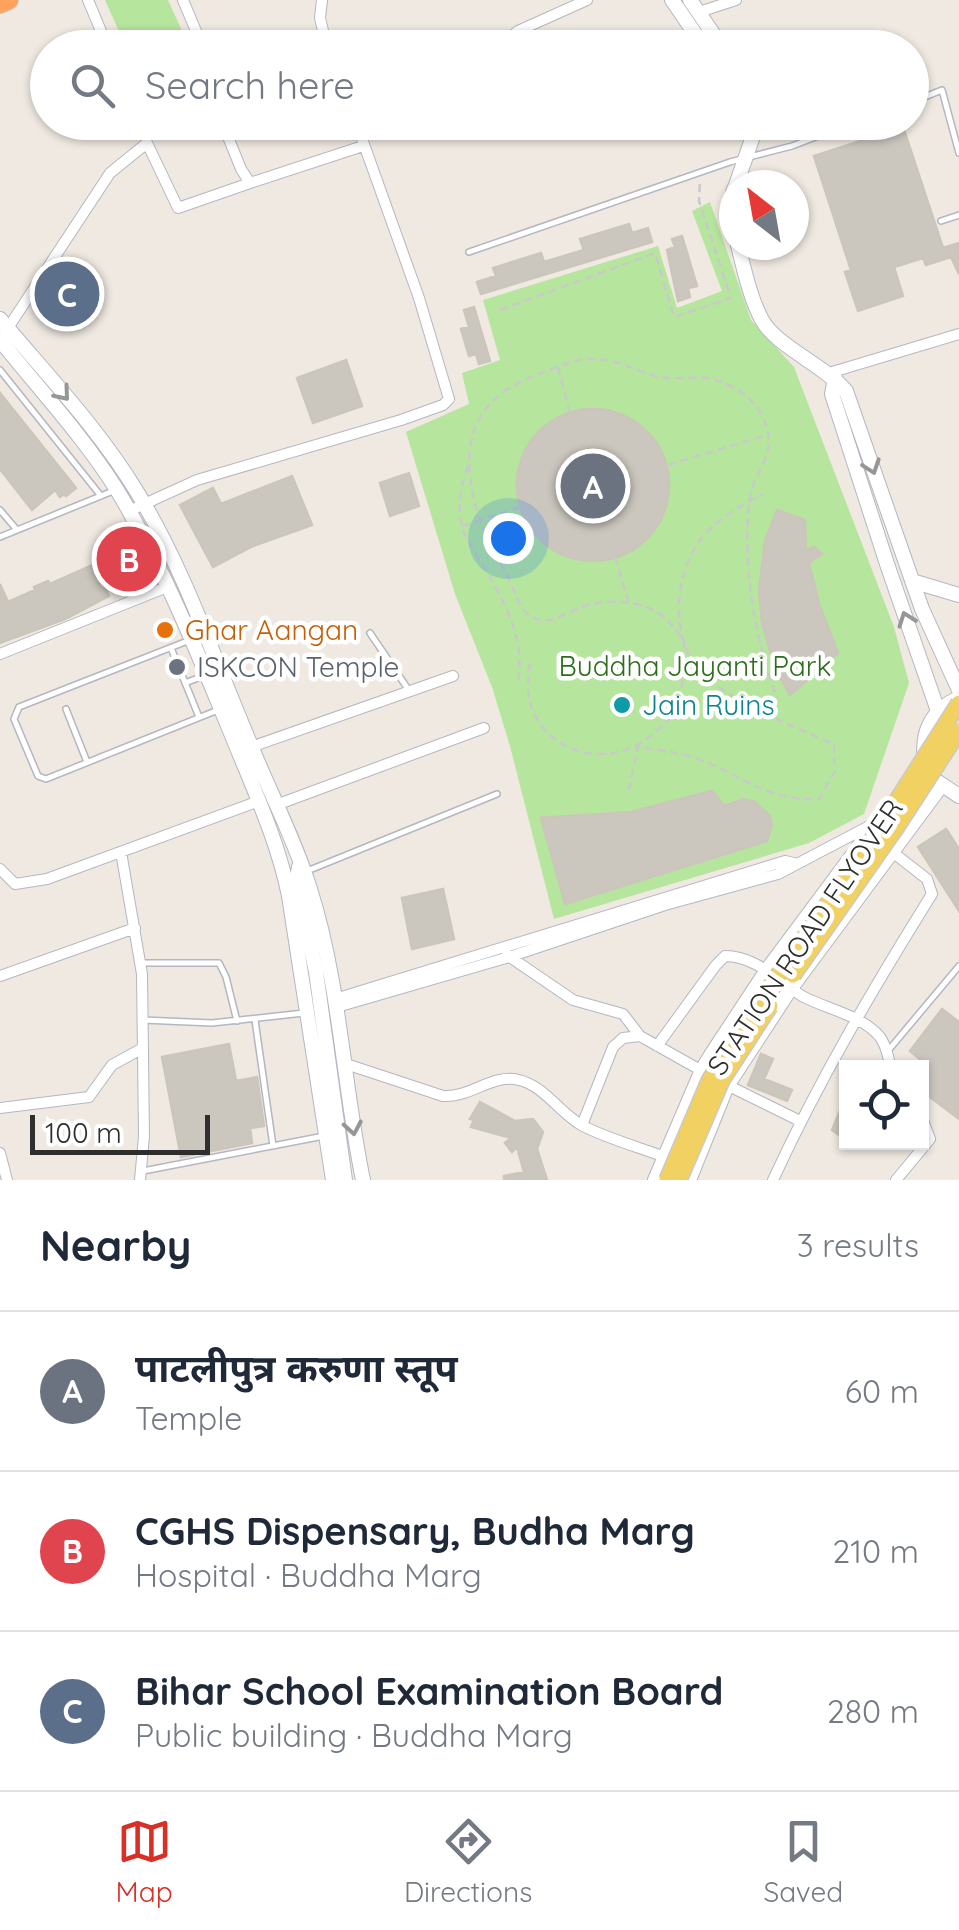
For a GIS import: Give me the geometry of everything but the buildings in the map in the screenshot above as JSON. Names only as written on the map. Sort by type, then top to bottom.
[{"type":"highway","points":[[0,4],[9,0]]},
{"type":"main road","points":[[672,0],[693,30]]},
{"type":"main road","points":[[694,6],[711,30]]},
{"type":"main road","points":[[742,170],[753,140]]},
{"type":"main road","points":[[743,260],[762,320],[846,391],[912,582],[959,690]]},
{"type":"main road","points":[[2,332],[86,422],[144,504],[181,576],[276,804],[300,876],[336,1003],[342,1063],[363,1180]]},
{"type":"main road","points":[[2,332],[129,511],[192,639],[259,801],[283,866],[333,1180]]},
{"type":"main road","points":[[832,376],[832,394],[938,711]]},
{"type":"main road","points":[[912,582],[959,595]]},
{"type":"main road","points":[[959,701],[938,711],[923,742],[928,770],[941,786],[959,796]]},
{"type":"main road","name":"STATION ROAD FLYOVER","points":[[667,1180],[709,1081],[740,1030],[873,838],[959,701]]},
{"type":"main road","name":"STATION ROAD FLYOVER","points":[[680,1180],[710,1103],[737,1052],[875,859],[959,731]]},
{"type":"main road","points":[[655,1180],[702,1070],[767,970],[874,824],[928,770]]},
{"type":"main road","points":[[689,1180],[727,1086],[791,988],[941,786]]},
{"type":"main road","points":[[283,866],[300,876]]},
{"type":"main road","points":[[300,876],[345,1180]]},
{"type":"street","points":[[88,0],[100,30]]},
{"type":"street","points":[[183,0],[193,30]]},
{"type":"street","points":[[322,0],[323,30]]},
{"type":"street","points":[[518,30],[587,0]]},
{"type":"street","points":[[694,6],[736,0]]},
{"type":"street","points":[[229,140],[240,169],[250,182]]},
{"type":"street","points":[[129,511],[197,480],[401,420],[449,399],[419,298],[362,140]]},
{"type":"street","points":[[2,332],[110,173],[147,142],[178,208],[364,146]]},
{"type":"street","points":[[832,376],[959,334]]},
{"type":"street","points":[[0,654],[167,587]]},
{"type":"street","points":[[251,747],[454,676]]},
{"type":"street","points":[[276,804],[484,728]]},
{"type":"street","points":[[0,869],[14,884],[47,880],[259,801]]},
{"type":"street","points":[[336,1003],[500,947],[778,874],[874,824]]},
{"type":"street","points":[[773,1180],[854,1019],[932,894],[927,879],[891,851]]},
{"type":"street","points":[[120,852],[140,963],[144,1136],[140,1176]]},
{"type":"street","points":[[336,1003],[508,957],[599,922]]},
{"type":"street","points":[[0,976],[135,928]]},
{"type":"street","points":[[500,947],[508,957],[572,1000],[623,1014],[640,1036],[800,1122]]},
{"type":"street","points":[[657,1046],[725,956],[737,956],[854,1019],[880,1038],[889,1060]]},
{"type":"street","points":[[582,1125],[613,1047],[624,1038],[640,1036]]},
{"type":"street","points":[[0,1108],[89,1097],[112,1066],[143,1048]]},
{"type":"street","points":[[342,1063],[454,1097],[504,1079],[519,1079],[540,1090],[582,1125],[665,1157]]},
{"type":"street","points":[[896,1180],[921,1150]]},
{"type":"street","points":[[0,1153],[7,1180]]},
{"type":"lane","points":[[929,95],[942,90],[959,153]]},
{"type":"lane","points":[[469,252],[802,140]]},
{"type":"lane","points":[[941,221],[959,215]]},
{"type":"lane","points":[[0,370],[101,496]]},
{"type":"lane","points":[[0,537],[116,490]]},
{"type":"lane","points":[[0,510],[17,530]]},
{"type":"lane","points":[[370,632],[410,692]]},
{"type":"lane","points":[[192,639],[16,711],[14,720],[38,776],[46,779],[221,709]]},
{"type":"lane","points":[[170,648],[200,718]]},
{"type":"lane","points":[[185,683],[207,674]]},
{"type":"lane","points":[[66,709],[87,763]]},
{"type":"lane","points":[[300,876],[497,794]]},
{"type":"lane","points":[[140,963],[219,963],[237,1022]]},
{"type":"lane","points":[[887,1053],[959,966]]},
{"type":"lane","points":[[950,976],[959,984]]},
{"type":"lane","points":[[142,1020],[237,1022],[309,1013]]},
{"type":"lane","points":[[254,1020],[272,1146]]},
{"type":"lane","points":[[140,1176],[326,1136]]},
{"type":"path","points":[[500,310],[655,254],[674,318],[731,298],[699,200],[702,185]]},
{"type":"path","points":[[518,681],[521,664],[510,614],[462,527],[458,500],[473,430],[486,408],[535,375],[590,358],[613,360],[661,377],[709,378],[739,390],[764,419],[770,444],[766,464],[752,487],[749,501],[751,599],[777,699]]},
{"type":"path","points":[[558,367],[570,413]]},
{"type":"path","points":[[668,465],[768,434]]},
{"type":"path","points":[[468,465],[480,520],[521,608],[534,619],[562,619],[596,603],[629,603],[662,614],[684,640],[700,672],[720,687],[834,744],[834,771],[818,798],[792,800],[740,781],[695,758],[638,746]]},
{"type":"path","points":[[530,663],[530,701],[545,731],[570,749],[591,756],[616,754],[638,746],[675,711],[683,682],[679,593],[692,554],[704,534],[763,494]]},
{"type":"path","points":[[462,527],[520,507]]},
{"type":"path","points":[[614,557],[629,603]]},
{"type":"path","points":[[629,790],[638,746]]},
{"type":"green space","points":[[105,0],[168,0],[182,30],[118,30]]},
{"type":"green space","name":"Buddha Jayanti Park","points":[[710,202],[719,228],[719,260],[730,260],[751,320],[794,367],[894,627],[909,683],[864,814],[809,843],[554,919],[510,746],[492,687],[455,594],[406,432],[469,404],[462,373],[500,360],[483,300],[658,246],[677,308],[722,291],[692,211]]},
{"type":"place","name":"Bihar School Examination Board","points":[[67,294]]},
{"type":"place","name":"पाटलीपुत्र करुणा स्तूप","points":[[593,486]]},
{"type":"place","name":"CGHS Dispensary, Budha Marg","points":[[129,559]]},
{"type":"place","name":"Ghar Aangan","points":[[165,630]]},
{"type":"place","name":"ISKCON Temple","points":[[177,667]]},
{"type":"place","name":"Jain Ruins","points":[[622,705]]}]
